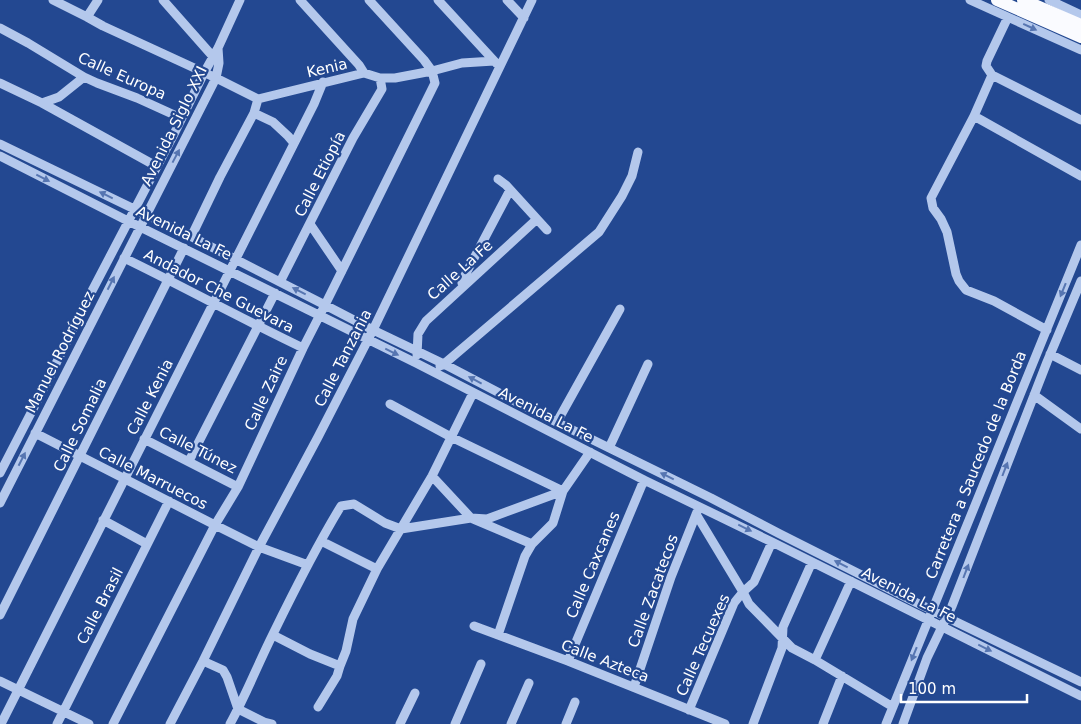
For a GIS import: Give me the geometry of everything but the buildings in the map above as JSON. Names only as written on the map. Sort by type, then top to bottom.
[{"type":"main road","points":[[997,0],[1081,37]]},
{"type":"main road","points":[[1024,0],[1081,25]]},
{"type":"street","points":[[53,0],[103,26],[258,99],[254,113],[190,236]]},
{"type":"street","points":[[87,18],[98,0]]},
{"type":"street","points":[[163,0],[216,60]]},
{"type":"street","points":[[300,0],[359,65],[364,73]]},
{"type":"street","points":[[369,0],[432,71]]},
{"type":"street","points":[[438,0],[497,65]]},
{"type":"street","points":[[507,0],[524,18]]},
{"type":"street","name":"Calle Tanzania","points":[[170,724],[259,546],[373,330],[497,65],[532,0]]},
{"type":"street","points":[[970,0],[1081,50]]},
{"type":"street","points":[[1049,0],[1081,14]]},
{"type":"street","name":"Avenida Siglo XXI","points":[[146,215],[216,78],[218,48],[236,2]]},
{"type":"street","points":[[1008,17],[987,61],[986,66],[992,75],[1081,120]]},
{"type":"street","name":"Calle Europa","points":[[0,28],[84,77],[138,98],[180,118]]},
{"type":"street","name":"Avenida Siglo XXI","points":[[134,209],[173,136],[180,118],[204,72],[216,60]]},
{"type":"street","name":"Kenia","points":[[258,99],[364,73],[380,78],[395,78],[462,63],[497,65]]},
{"type":"street","name":"Calle Zaire","points":[[113,724],[215,526],[238,487],[303,348],[435,83],[432,71]]},
{"type":"street","points":[[992,75],[974,116],[931,198],[933,208],[947,232],[956,274],[966,290],[994,301],[1047,330]]},
{"type":"street","points":[[42,103],[59,97],[84,77]]},
{"type":"street","name":"Calle Etiopía","points":[[280,282],[354,138],[382,89],[380,78]]},
{"type":"street","name":"Calle Kenia","points":[[1,724],[314,104],[323,82]]},
{"type":"street","points":[[0,83],[42,103],[156,166]]},
{"type":"street","points":[[254,113],[273,122],[294,143]]},
{"type":"street","points":[[974,116],[1081,176]]},
{"type":"street","name":"Avenida La Fe","points":[[0,144],[190,236],[788,538],[1081,682]]},
{"type":"street","points":[[431,371],[444,364],[599,232],[622,196],[632,176],[638,152]]},
{"type":"street","name":"Avenida La Fe","points":[[0,156],[416,363],[699,510],[772,542],[1081,696]]},
{"type":"street","points":[[498,179],[506,185],[547,230]]},
{"type":"street","points":[[464,285],[462,279],[510,190]]},
{"type":"street","name":"Manuel Rodríguez","points":[[0,473],[134,209]]},
{"type":"street","name":"Manuel Rodríguez","points":[[0,503],[146,215]]},
{"type":"street","name":"Calle La Fe","points":[[416,363],[418,334],[426,321],[537,219]]},
{"type":"street","points":[[310,224],[342,271]]},
{"type":"street","name":"Carretera a Saucedo de la Borda","points":[[886,724],[1081,245]]},
{"type":"street","name":"Calle Somalia","points":[[0,615],[184,248]]},
{"type":"street","name":"Andador Che Guevara","points":[[124,258],[303,348]]},
{"type":"street","name":"Carretera a Saucedo de la Borda","points":[[903,724],[927,658],[947,616],[1050,354],[1081,281]]},
{"type":"street","points":[[189,461],[275,293]]},
{"type":"street","points":[[557,422],[620,309]]},
{"type":"street","points":[[1050,354],[1081,370]]},
{"type":"street","points":[[609,448],[648,364]]},
{"type":"street","points":[[318,707],[337,676],[346,651],[353,619],[377,569],[432,476],[473,393]]},
{"type":"street","points":[[1034,395],[1081,430]]},
{"type":"street","points":[[390,404],[451,437],[564,491]]},
{"type":"street","name":"Calle Marruecos","points":[[35,433],[215,526],[308,565]]},
{"type":"street","name":"Calle Túnez","points":[[144,439],[238,487]]},
{"type":"street","points":[[498,635],[525,556],[532,544],[553,523],[564,491],[590,452]]},
{"type":"street","points":[[432,476],[471,518],[532,544]]},
{"type":"street","name":"Calle Caxcanes","points":[[568,661],[644,480]]},
{"type":"street","points":[[230,724],[272,635],[341,506],[354,504],[385,523],[402,529],[471,518],[487,518],[564,491]]},
{"type":"street","points":[[711,498],[699,510],[749,604],[792,648],[892,707]]},
{"type":"street","name":"Calle Brasil","points":[[57,724],[169,501]]},
{"type":"street","name":"Calle Zacatecos","points":[[634,687],[671,577],[699,510]]},
{"type":"street","points":[[103,520],[147,544]]},
{"type":"street","points":[[321,541],[377,569]]},
{"type":"street","name":"Calle Tecuexes","points":[[689,710],[734,603],[754,582],[772,542]]},
{"type":"street","points":[[753,724],[782,648],[783,628],[812,562]]},
{"type":"street","points":[[815,660],[851,581]]},
{"type":"street","name":"Calle Azteca","points":[[474,626],[726,724]]},
{"type":"street","points":[[272,635],[310,654],[340,666]]},
{"type":"street","points":[[203,661],[223,670],[238,709],[272,724]]},
{"type":"street","points":[[455,724],[481,664]]},
{"type":"street","points":[[823,724],[842,676]]},
{"type":"street","points":[[0,682],[89,724]]},
{"type":"street","points":[[511,724],[529,683]]},
{"type":"street","points":[[400,724],[415,693]]},
{"type":"street","points":[[566,724],[575,702]]}]
